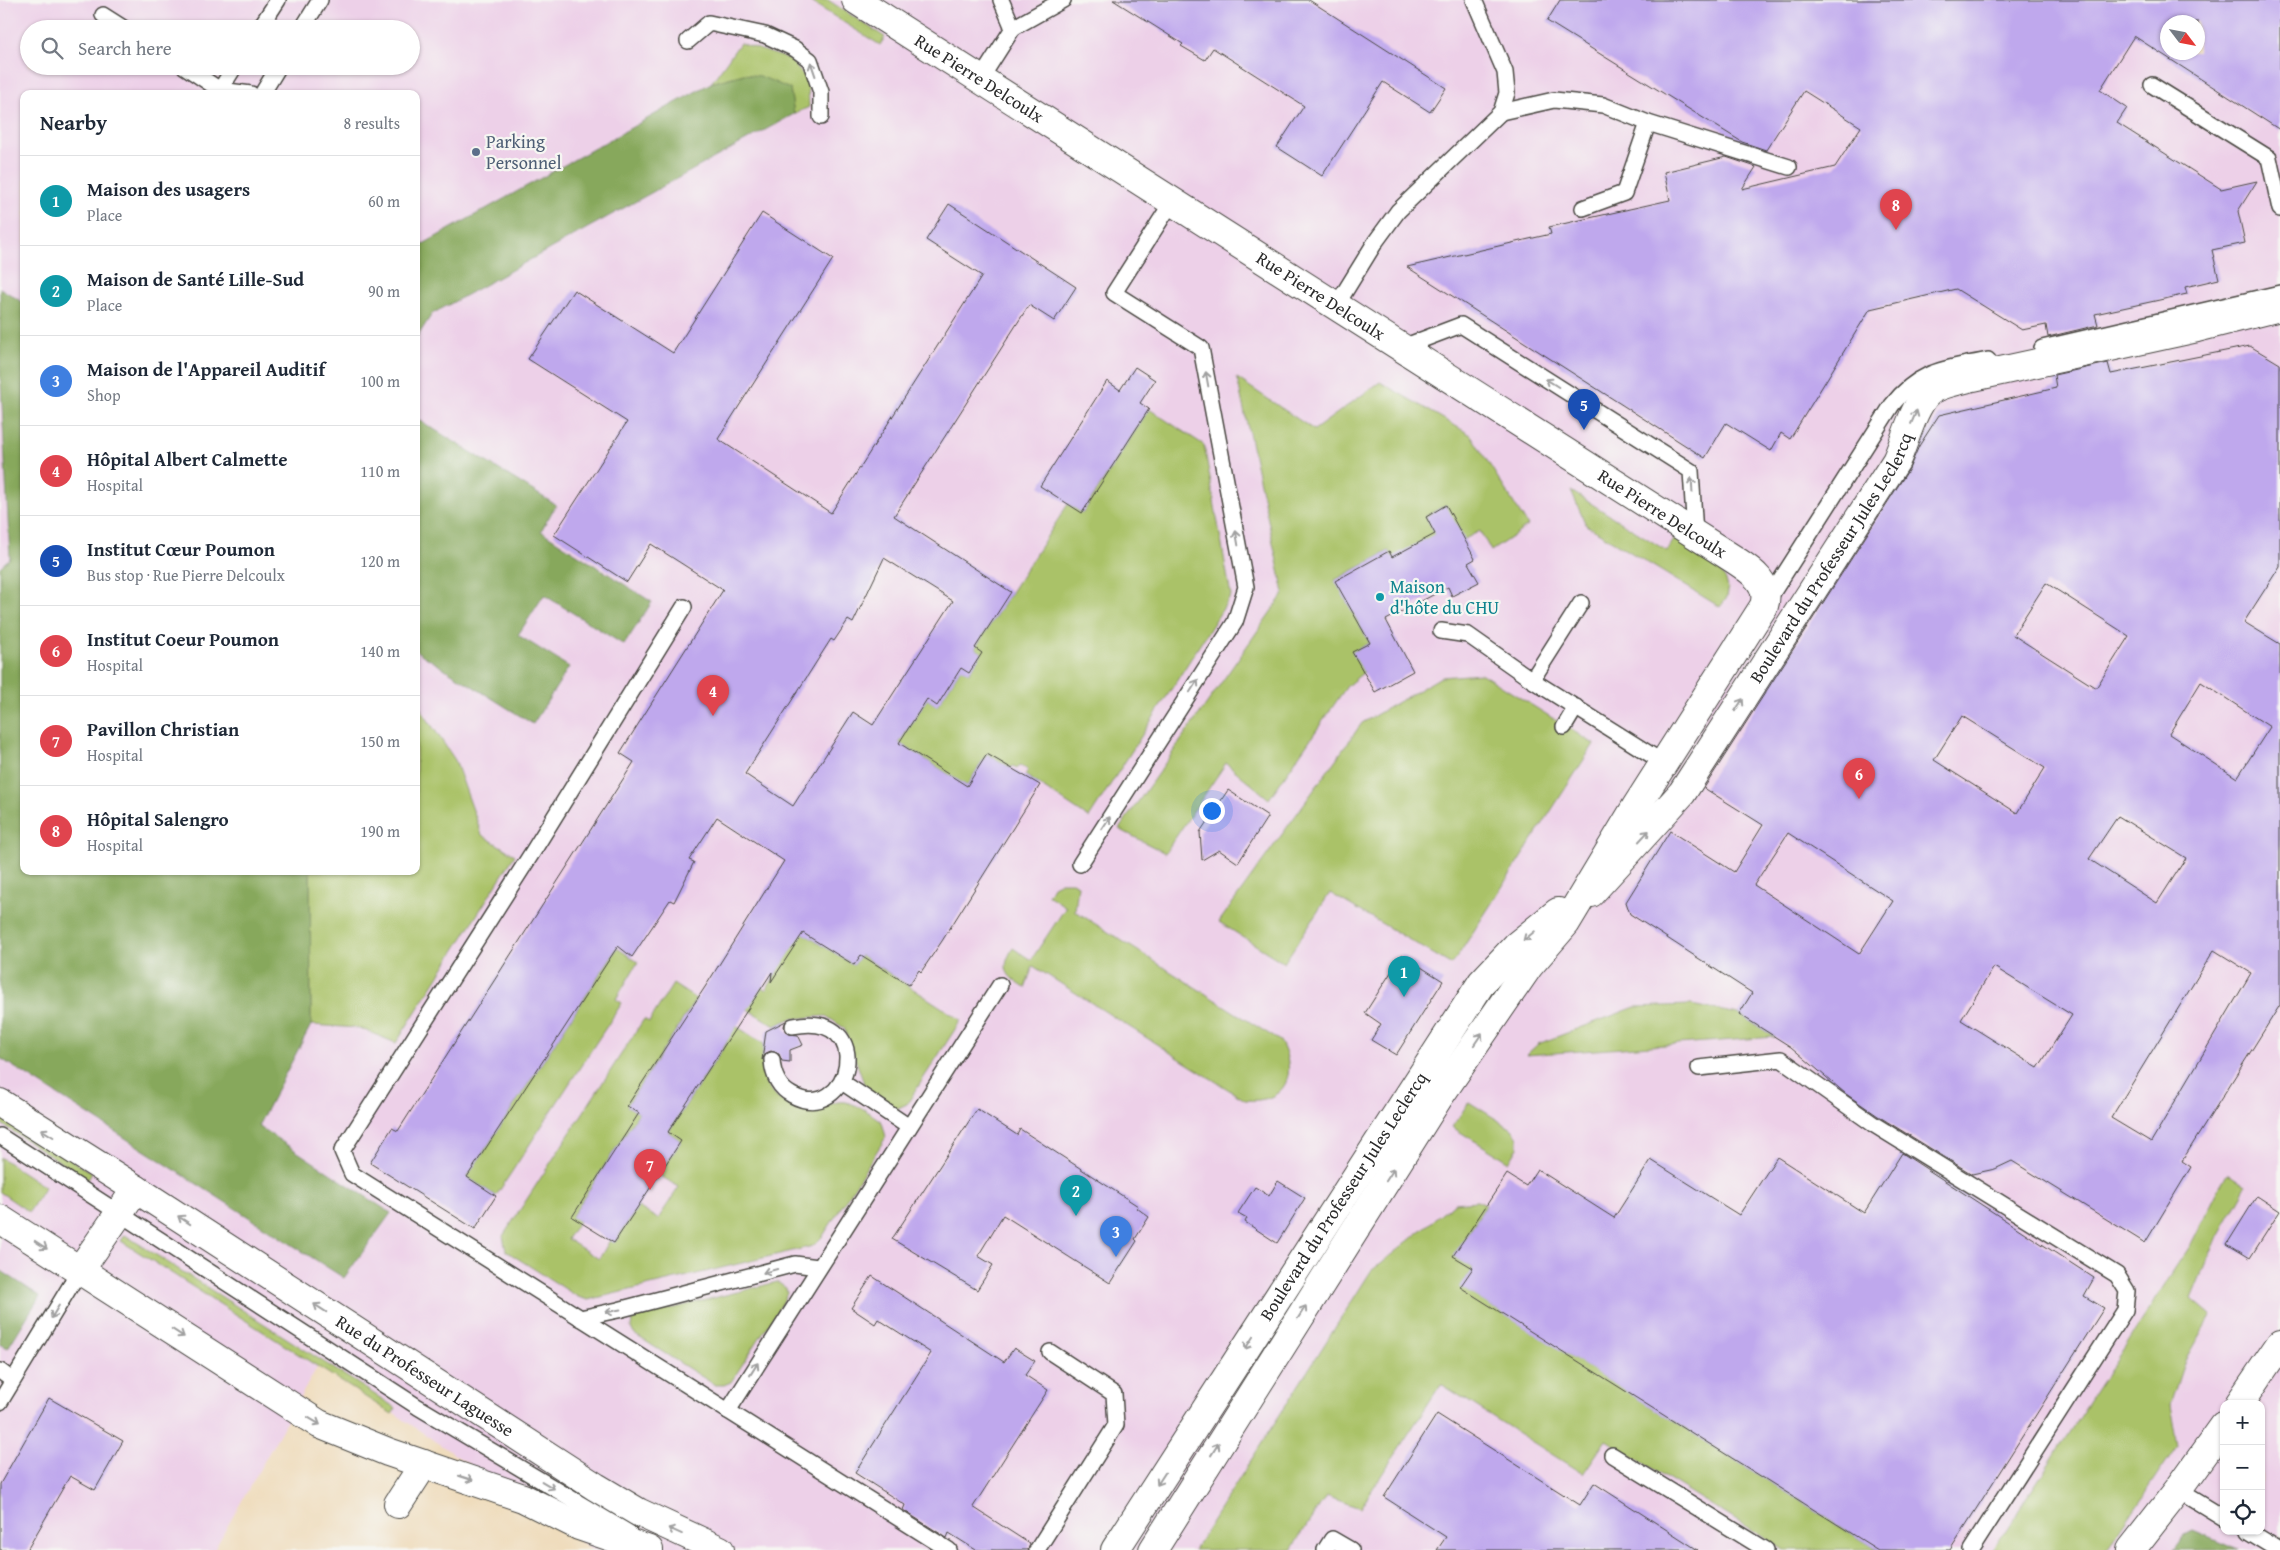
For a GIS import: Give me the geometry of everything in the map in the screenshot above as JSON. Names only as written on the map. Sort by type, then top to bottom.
[{"type":"street","name":"Rue Pierre Delcoulx","points":[[856,0],[1754,573],[1764,588],[1766,599],[1764,606]]},
{"type":"street","name":"Boulevard du Professeur Jules Leclercq","points":[[1574,910],[1682,793],[1896,461],[1916,412],[1928,393],[1938,387],[1973,377],[2280,307]]},
{"type":"street","name":"Boulevard du Professeur Jules Leclercq","points":[[2165,334],[2198,338],[2280,326]]},
{"type":"street","name":"Boulevard du Professeur Jules Leclercq","points":[[1152,1550],[1439,1097],[1529,966],[1566,923],[1600,864],[1764,606]]},
{"type":"street","name":"Boulevard du Professeur Jules Leclercq","points":[[1115,1550],[1482,982],[1516,946],[1561,909],[1600,864]]},
{"type":"street","name":"Rue du Professeur Laguesse","points":[[0,1103],[596,1487],[652,1520],[720,1550]]},
{"type":"street","points":[[80,1270],[136,1189]]},
{"type":"street","points":[[0,1219],[319,1424],[424,1464],[523,1498],[579,1526],[649,1550]]},
{"type":"street","points":[[2243,1400],[2280,1344]]},
{"type":"street","points":[[2130,1550],[2178,1490],[2220,1432]]},
{"type":"street","points":[[398,1504],[424,1464]]},
{"type":"lane","points":[[266,20],[278,0]]},
{"type":"lane","points":[[308,20],[320,0]]},
{"type":"lane","points":[[1001,0],[1014,28]]},
{"type":"lane","points":[[980,80],[1014,28],[1063,0]]},
{"type":"lane","points":[[1336,306],[1376,241],[1398,211],[1501,112],[1507,93],[1505,72],[1474,0]]},
{"type":"lane","points":[[103,15],[111,20]]},
{"type":"lane","points":[[688,41],[709,23],[765,34],[795,49],[810,60],[821,92],[821,117]]},
{"type":"lane","points":[[198,75],[220,90],[230,75]]},
{"type":"lane","points":[[264,90],[274,75]]},
{"type":"lane","points":[[2152,85],[2269,158],[2280,209]]},
{"type":"lane","points":[[1501,112],[1554,100],[1603,105],[1648,123],[1789,167]]},
{"type":"lane","points":[[1583,208],[1624,193],[1648,123]]},
{"type":"lane","points":[[1080,864],[1235,622],[1246,587],[1202,348],[1114,293],[1172,202]]},
{"type":"lane","points":[[1764,606],[1892,404],[1902,391],[1921,377],[1937,371],[2280,292]]},
{"type":"lane","points":[[1402,347],[1461,326],[1691,471],[1695,534]]},
{"type":"lane","points":[[1532,680],[1581,603]]},
{"type":"lane","points":[[684,607],[532,853],[342,1151],[352,1174],[949,1550]]},
{"type":"lane","points":[[1441,631],[1468,635],[1532,680],[1664,763]]},
{"type":"lane","points":[[1564,727],[1576,707]]},
{"type":"lane","points":[[728,1411],[818,1267],[1000,985]]},
{"type":"lane","points":[[772,1060],[772,1070],[778,1082],[786,1092],[797,1098],[810,1100],[822,1098],[834,1092],[842,1082],[847,1071],[848,1058],[845,1047],[838,1036],[829,1028],[818,1024],[793,1026]]},
{"type":"lane","points":[[1699,1068],[1781,1059],[1873,1124],[2117,1275],[2127,1291],[2125,1310],[1971,1550]]},
{"type":"lane","points":[[842,1082],[909,1127]]},
{"type":"lane","points":[[0,1136],[461,1433],[601,1517],[662,1550]]},
{"type":"lane","points":[[580,1318],[618,1310],[794,1264],[818,1267]]},
{"type":"lane","points":[[0,1402],[80,1270]]},
{"type":"lane","points":[[1038,1550],[1116,1425],[1114,1394],[1050,1352]]},
{"type":"lane","points":[[0,1370],[12,1380]]},
{"type":"lane","points":[[461,1433],[596,1487]]},
{"type":"lane","points":[[1612,1455],[1766,1550]]},
{"type":"lane","points":[[2178,1490],[2220,1516]]},
{"type":"lane","points":[[2254,1535],[2278,1550]]},
{"type":"lane","points":[[1325,1550],[1332,1539],[1351,1550]]},
{"type":"shaded area","points":[[0,0],[2280,0],[2280,1550],[593,1550],[320,1362],[214,1550],[0,1550]]},
{"type":"green space","points":[[808,0],[828,0],[885,37],[880,45]]},
{"type":"green space","points":[[740,43],[789,59],[808,80],[809,107],[794,114],[790,89],[744,74],[711,83]]},
{"type":"green space","points":[[744,74],[760,76],[790,89],[794,114],[432,314],[420,333],[420,246],[711,83]]},
{"type":"green space","points":[[0,288],[20,300],[20,875],[310,875],[311,1025],[258,1126],[391,1213],[344,1278],[0,1058],[0,567],[10,558],[0,365]]},
{"type":"green space","points":[[1237,378],[1314,430],[1380,382],[1471,435],[1528,526],[1491,551],[1480,531],[1459,542],[1446,505],[1426,516],[1438,539],[1398,568],[1389,551],[1335,580],[1370,643],[1353,652],[1364,672],[1347,686],[1269,799],[1226,763],[1165,853],[1119,829],[1284,593]]},
{"type":"green space","points":[[1149,409],[1204,445],[1231,596],[1089,818],[1025,775],[1028,770],[1020,765],[1017,768],[1013,766],[1011,768],[987,754],[967,786],[899,743],[927,699],[937,706],[961,668],[969,673],[982,653],[975,648],[1068,504],[1083,513]]},
{"type":"green space","points":[[420,420],[556,505],[541,531],[652,602],[624,645],[544,595],[518,635],[569,667],[533,724],[420,653]]},
{"type":"green space","points":[[1571,491],[1667,551],[1675,538],[1701,554],[1719,569],[1725,578],[1728,587],[1725,601],[1720,607],[1586,525]]},
{"type":"green space","points":[[1482,674],[1594,744],[1452,965],[1330,893],[1284,963],[1219,922],[1362,723],[1441,677]]},
{"type":"green space","points":[[420,708],[455,760],[482,835],[515,855],[396,1043],[359,1028],[311,1025],[310,875],[420,875]]},
{"type":"green space","points":[[1061,882],[1072,882],[1078,885],[1075,911],[1280,1041],[1286,1053],[1288,1075],[1285,1084],[1279,1092],[1259,1100],[1245,1100],[1033,966],[1025,988],[1013,980],[1009,976],[1006,967],[1013,948],[1031,960],[1066,907],[1048,895],[1053,886]]},
{"type":"green space","points":[[795,928],[854,965],[861,955],[961,1020],[907,1104],[896,1109],[866,1089],[844,1028],[826,1016],[790,1019],[775,1026],[744,1007],[758,985],[766,990],[778,971]]},
{"type":"green space","points":[[617,948],[638,962],[616,999],[622,1003],[496,1196],[467,1177]]},
{"type":"green space","points":[[673,984],[696,999],[627,1106],[639,1113],[572,1216],[579,1221],[567,1239],[599,1259],[610,1240],[615,1242],[638,1207],[658,1219],[679,1187],[659,1175],[681,1141],[668,1132],[726,1044],[733,1024],[764,1044],[763,1066],[765,1079],[772,1092],[783,1102],[796,1108],[804,1109],[837,1102],[850,1103],[865,1110],[882,1122],[886,1137],[823,1236],[813,1246],[588,1300],[578,1297],[506,1251],[503,1236],[644,1019],[649,1022]]},
{"type":"green space","points":[[1691,1005],[1739,1014],[1775,1037],[1526,1055],[1538,1044],[1635,1007]]},
{"type":"green space","points":[[1469,1102],[1512,1129],[1518,1137],[1518,1147],[1509,1162],[1452,1127]]},
{"type":"green space","points":[[0,1113],[92,1173],[88,1180],[0,1123]]},
{"type":"green space","points":[[0,1157],[45,1187],[29,1212],[0,1192]]},
{"type":"green space","points":[[2227,1173],[2246,1186],[2218,1236],[2192,1299],[2211,1315],[2185,1360],[2170,1405],[2177,1446],[2107,1550],[1993,1550],[2190,1246]]},
{"type":"green space","points":[[1477,1201],[1486,1205],[1454,1255],[1473,1268],[1461,1287],[1878,1550],[1784,1550],[1606,1440],[1583,1474],[1441,1384],[1360,1508],[1326,1496],[1291,1550],[1194,1550],[1371,1271],[1455,1203]]},
{"type":"green space","points":[[125,1235],[396,1408],[392,1414],[121,1241]]},
{"type":"green space","points":[[0,1270],[40,1296],[8,1348],[0,1344]]},
{"type":"green space","points":[[777,1282],[786,1288],[787,1293],[783,1302],[731,1382],[724,1385],[715,1385],[634,1334],[631,1328],[632,1321],[638,1317]]},
{"type":"green space","points":[[2193,1531],[2238,1550],[2174,1550],[2185,1535]]},
{"type":"building","points":[[1113,0],[1309,0],[1446,88],[1430,112],[1383,82],[1322,176],[1277,147],[1304,106],[1213,48],[1205,60]]},
{"type":"building","points":[[1560,0],[2280,0],[2280,130],[2171,60],[2205,60],[2205,15],[2160,15],[2160,53],[2134,36],[2100,90],[2127,108],[2117,123],[2221,189],[2257,181],[2238,211],[2245,243],[2212,250],[2219,279],[2185,287],[2187,294],[2095,314],[2098,325],[2048,337],[2046,325],[2022,330],[1956,289],[1870,309],[1790,439],[1781,433],[1771,451],[1726,423],[1705,458],[1407,267],[1551,234],[1549,227],[1670,200],[1664,172],[1726,157],[1756,167],[1742,189],[1835,167],[1861,127],[1804,91],[1766,150],[1742,142],[1547,21]]},
{"type":"building","points":[[949,204],[1076,287],[1054,321],[1029,305],[894,516],[1011,592],[975,648],[982,653],[969,673],[961,668],[937,706],[927,699],[899,743],[967,786],[987,754],[1040,785],[942,941],[921,972],[919,970],[909,985],[861,955],[854,965],[803,933],[771,982],[772,972],[668,1132],[681,1141],[614,1243],[572,1217],[639,1113],[627,1106],[707,984],[784,861],[717,817],[689,860],[694,862],[674,902],[670,900],[632,957],[618,946],[467,1177],[496,1196],[475,1229],[370,1163],[392,1128],[398,1131],[634,762],[620,753],[723,590],[651,544],[627,582],[554,535],[627,422],[528,359],[574,290],[673,353],[762,213],[833,259],[718,439],[831,513],[982,276],[926,240]],"holes":[[[884,558],[953,601],[873,725],[853,712],[793,806],[745,774],[831,639],[834,641],[848,620],[853,623]]]},
{"type":"building","points":[[2250,346],[2280,364],[2280,566],[2244,622],[2280,644],[2280,1005],[2182,1161],[2191,1167],[2145,1243],[2012,1161],[1995,1169],[1972,1174],[1878,1116],[1846,1094],[1791,1047],[1739,1014],[1752,993],[1630,914],[1626,902],[1670,831],[1734,872],[1763,825],[1704,788],[1909,469],[1919,446],[1939,415],[2056,388],[2054,375],[2108,363],[2111,374]],"holes":[[[2046,583],[2129,636],[2096,688],[2013,635]],[[2201,682],[2270,727],[2237,778],[2169,734]],[[1962,716],[2045,768],[2017,813],[1934,760]],[[2118,816],[2186,858],[2157,903],[2089,859]],[[1788,833],[1893,901],[1859,954],[1754,885]],[[2214,950],[2251,973],[2151,1142],[2111,1118]],[[1994,967],[2072,1015],[2038,1068],[1961,1020]]]},
{"type":"building","points":[[1135,367],[1155,380],[1140,403],[1149,409],[1082,513],[1040,486],[1107,381],[1120,390]]},
{"type":"building","name":"Maison d'hôte du CHU","points":[[1446,505],[1475,559],[1468,563],[1479,582],[1452,596],[1448,587],[1386,620],[1413,671],[1375,692],[1352,652],[1370,643],[1335,581],[1389,551],[1392,557],[1435,534],[1426,517]]},
{"type":"building","points":[[1228,790],[1268,816],[1238,863],[1219,850],[1202,860],[1200,832]]},
{"type":"building","points":[[1402,955],[1443,981],[1396,1055],[1371,1040],[1381,1024],[1365,1013]]},
{"type":"building","points":[[786,1021],[785,1031],[789,1034],[798,1035],[803,1045],[790,1050],[790,1062],[782,1061],[779,1054],[771,1051],[766,1053],[762,1060],[766,1031]]},
{"type":"building","points":[[977,1109],[1017,1135],[1020,1129],[1138,1206],[1137,1208],[1149,1217],[1135,1239],[1137,1241],[1110,1283],[1003,1215],[978,1256],[993,1265],[977,1290],[892,1239]]},
{"type":"building","points":[[1902,1153],[2094,1278],[2084,1296],[2104,1308],[1950,1550],[1878,1550],[1460,1287],[1473,1268],[1453,1256],[1507,1174],[1526,1186],[1537,1169],[1614,1218],[1651,1160],[1739,1215],[1777,1157],[1864,1213]]},
{"type":"building","points":[[1278,1181],[1305,1198],[1277,1243],[1245,1222],[1247,1218],[1238,1213],[1255,1187],[1269,1196]]},
{"type":"building","points":[[2257,1196],[2280,1211],[2250,1258],[2227,1244]]},
{"type":"building","points":[[872,1276],[1004,1362],[1014,1348],[1035,1361],[1025,1375],[1048,1390],[973,1507],[1030,1544],[1028,1550],[976,1550],[949,1533],[947,1538],[903,1510],[905,1505],[855,1473],[931,1353],[878,1319],[875,1324],[851,1308]]},
{"type":"building","points":[[49,1398],[123,1441],[95,1490],[70,1476],[27,1550],[0,1550],[0,1484]]},
{"type":"building","points":[[1437,1414],[1580,1505],[1594,1483],[1698,1550],[1437,1550],[1446,1537],[1384,1497]]},
{"type":"place","name":"Parking Personnel","points":[[476,152]]},
{"type":"place","name":"Hôpital Salengro","points":[[1896,230]]},
{"type":"place","name":"Institut Cœur Poumon","points":[[1584,430]]},
{"type":"place","name":"Maison d'hôte du CHU","points":[[1380,597]]},
{"type":"place","name":"Hôpital Albert Calmette","points":[[713,716]]},
{"type":"place","name":"Institut Coeur Poumon","points":[[1859,799]]},
{"type":"place","name":"Maison des usagers","points":[[1404,997]]},
{"type":"place","name":"Pavillon Christian","points":[[650,1190]]},
{"type":"place","name":"Maison de Santé Lille-Sud","points":[[1076,1216]]},
{"type":"place","name":"Maison de l'Appareil Auditif","points":[[1116,1257]]}]
